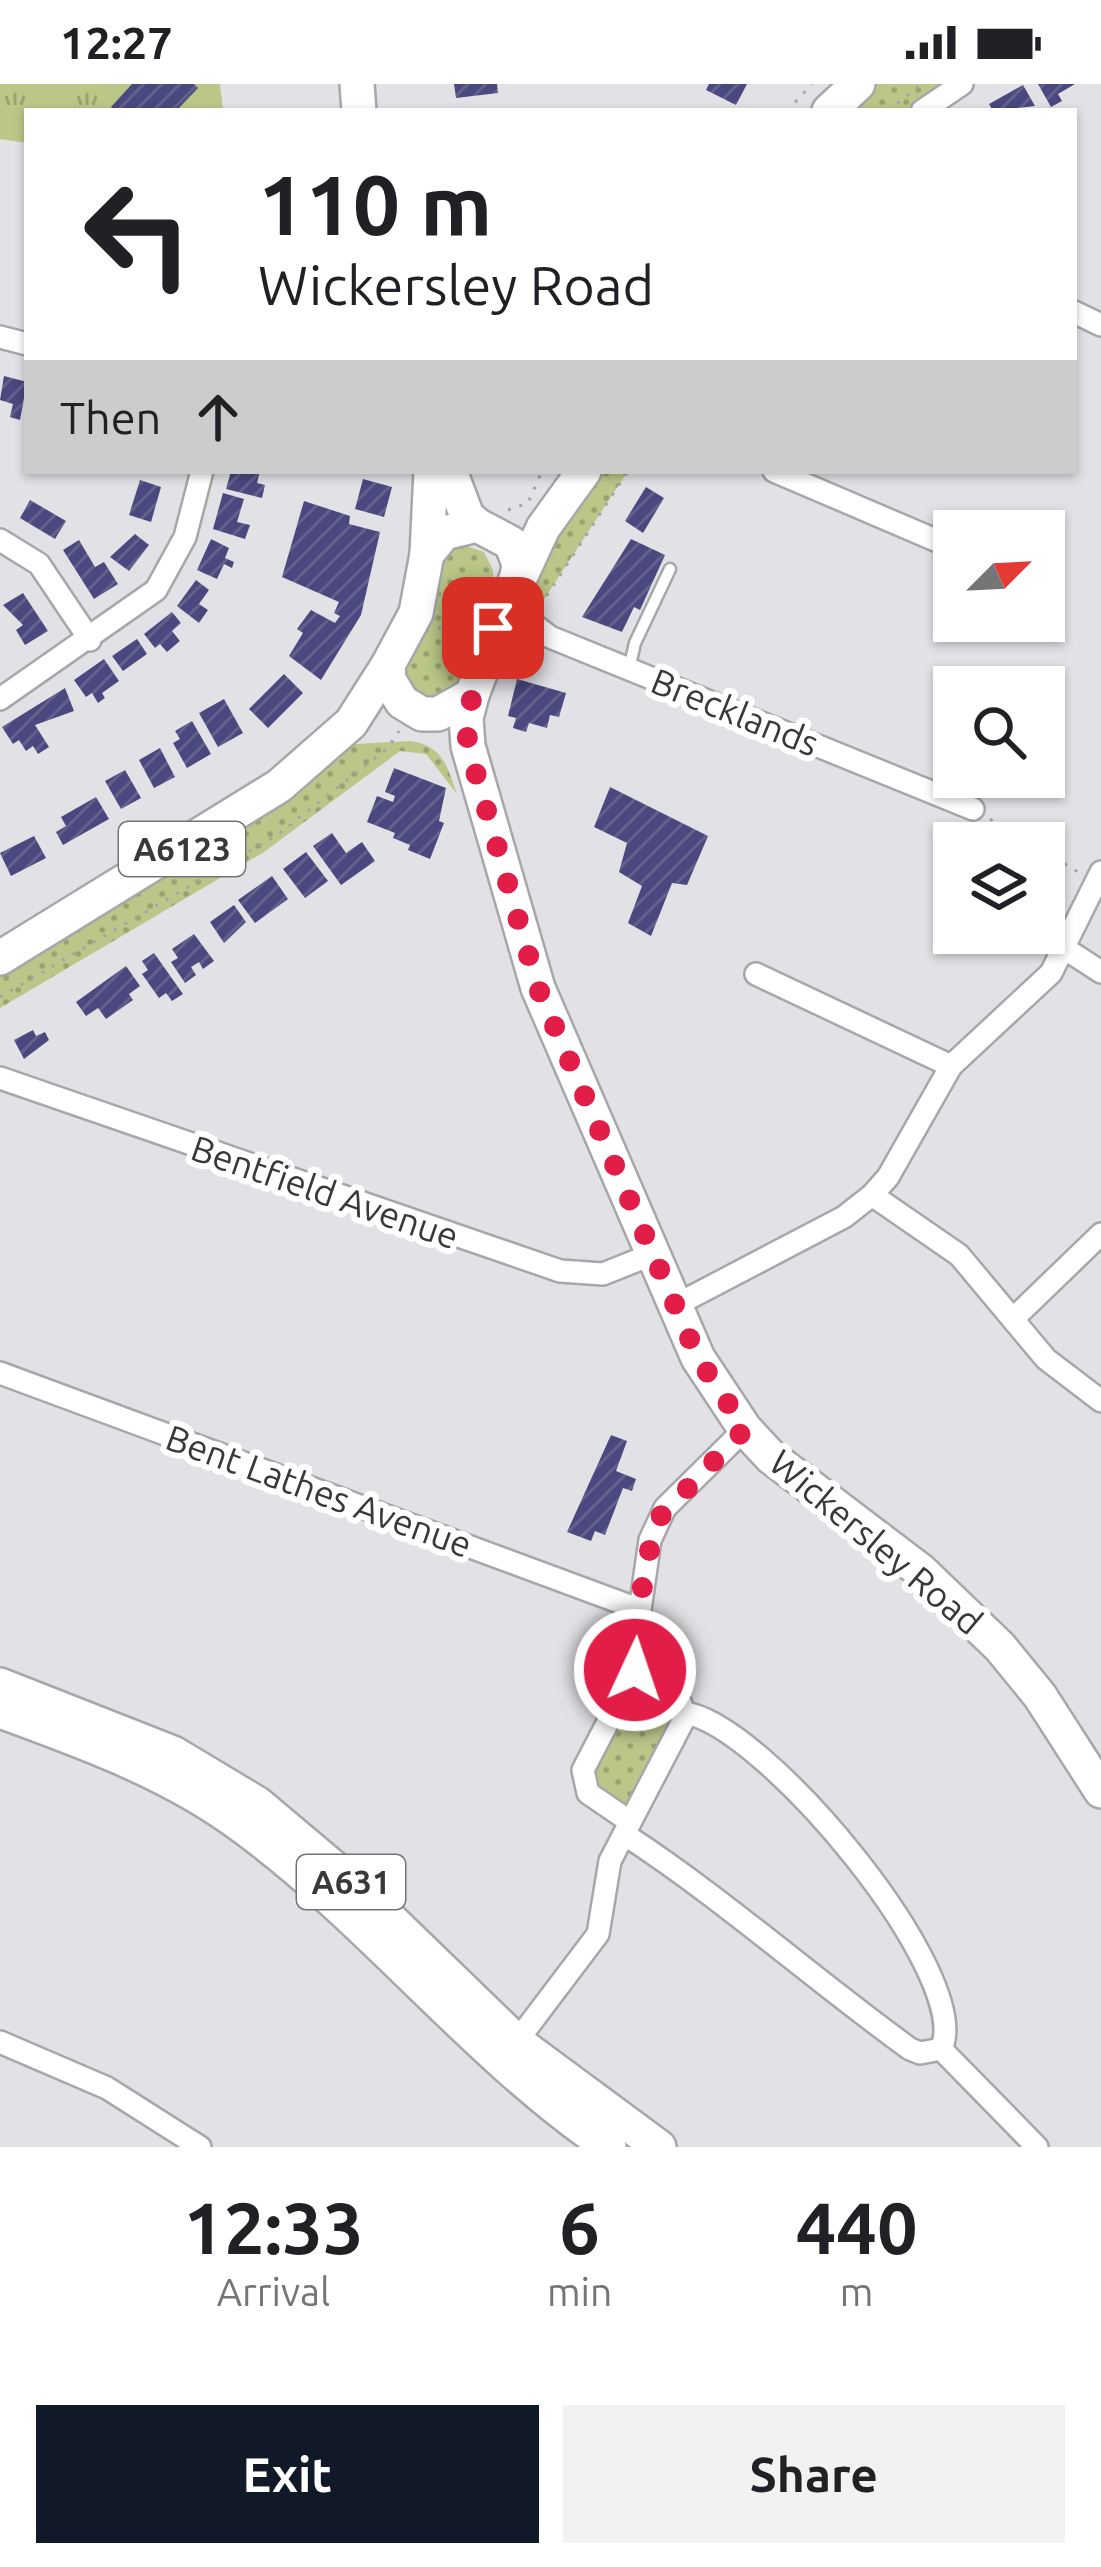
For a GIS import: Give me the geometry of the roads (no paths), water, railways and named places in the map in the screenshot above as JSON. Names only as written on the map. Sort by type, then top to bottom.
[{"type":"main road","points":[[832,108],[859,84]]},
{"type":"main road","points":[[431,474],[428,554],[416,613],[388,665],[389,680],[417,712],[468,746]]},
{"type":"main road","points":[[452,474],[462,505],[517,556],[517,603]]},
{"type":"main road","points":[[417,712],[451,711],[472,695],[486,647],[517,603],[543,528],[582,474]]},
{"type":"main road","points":[[428,554],[444,533],[543,528]]},
{"type":"main road","name":"A6123","points":[[0,958],[244,809],[351,723],[388,665]]},
{"type":"main road","name":"Wickersley Road","points":[[472,695],[466,718],[468,746],[538,988],[698,1358],[745,1429],[797,1480],[962,1606],[1040,1696],[1101,1791]]},
{"type":"main road","name":"A6123","points":[[351,723],[417,712]]},
{"type":"main road","name":"A631","points":[[0,1685],[173,1753],[258,1804],[359,1889],[507,2052]]},
{"type":"main road","name":"A631","points":[[0,1712],[166,1780],[243,1826],[604,2138],[659,2147]]},
{"type":"street","points":[[926,108],[962,84]]},
{"type":"street","points":[[0,699],[139,605],[168,574],[185,537],[201,474]]},
{"type":"street","points":[[781,474],[933,539]]},
{"type":"street","points":[[0,540],[39,564],[90,640]]},
{"type":"street","name":"Brecklands","points":[[517,603],[550,637],[973,808]]},
{"type":"street","points":[[676,1305],[844,1217],[872,1195],[888,1177],[951,1066],[1036,990],[1066,950],[1099,877]]},
{"type":"street","points":[[1066,950],[1101,972]]},
{"type":"street","points":[[756,974],[951,1066]]},
{"type":"street","name":"Bentfield Avenue","points":[[0,1078],[560,1271],[603,1274],[653,1254]]},
{"type":"street","points":[[872,1195],[959,1255],[1056,1369],[1101,1401]]},
{"type":"street","points":[[1013,1319],[1101,1234]]},
{"type":"street","name":"Bent Lathes Avenue","points":[[0,1373],[638,1610]]},
{"type":"street","points":[[684,1713],[710,1719],[780,1770],[824,1815],[886,1901],[946,2012],[948,2036],[941,2049],[920,2054],[910,2049],[818,1983],[588,1793],[583,1770],[635,1670],[638,1610],[655,1522],[745,1429]]},
{"type":"street","points":[[507,2052],[598,1934],[610,1862],[684,1713],[681,1704],[635,1670]]},
{"type":"street","points":[[0,2042],[107,2089],[200,2147]]},
{"type":"street","points":[[941,2049],[1037,2147]]},
{"type":"lane","points":[[629,669],[634,643],[670,569]]}]
